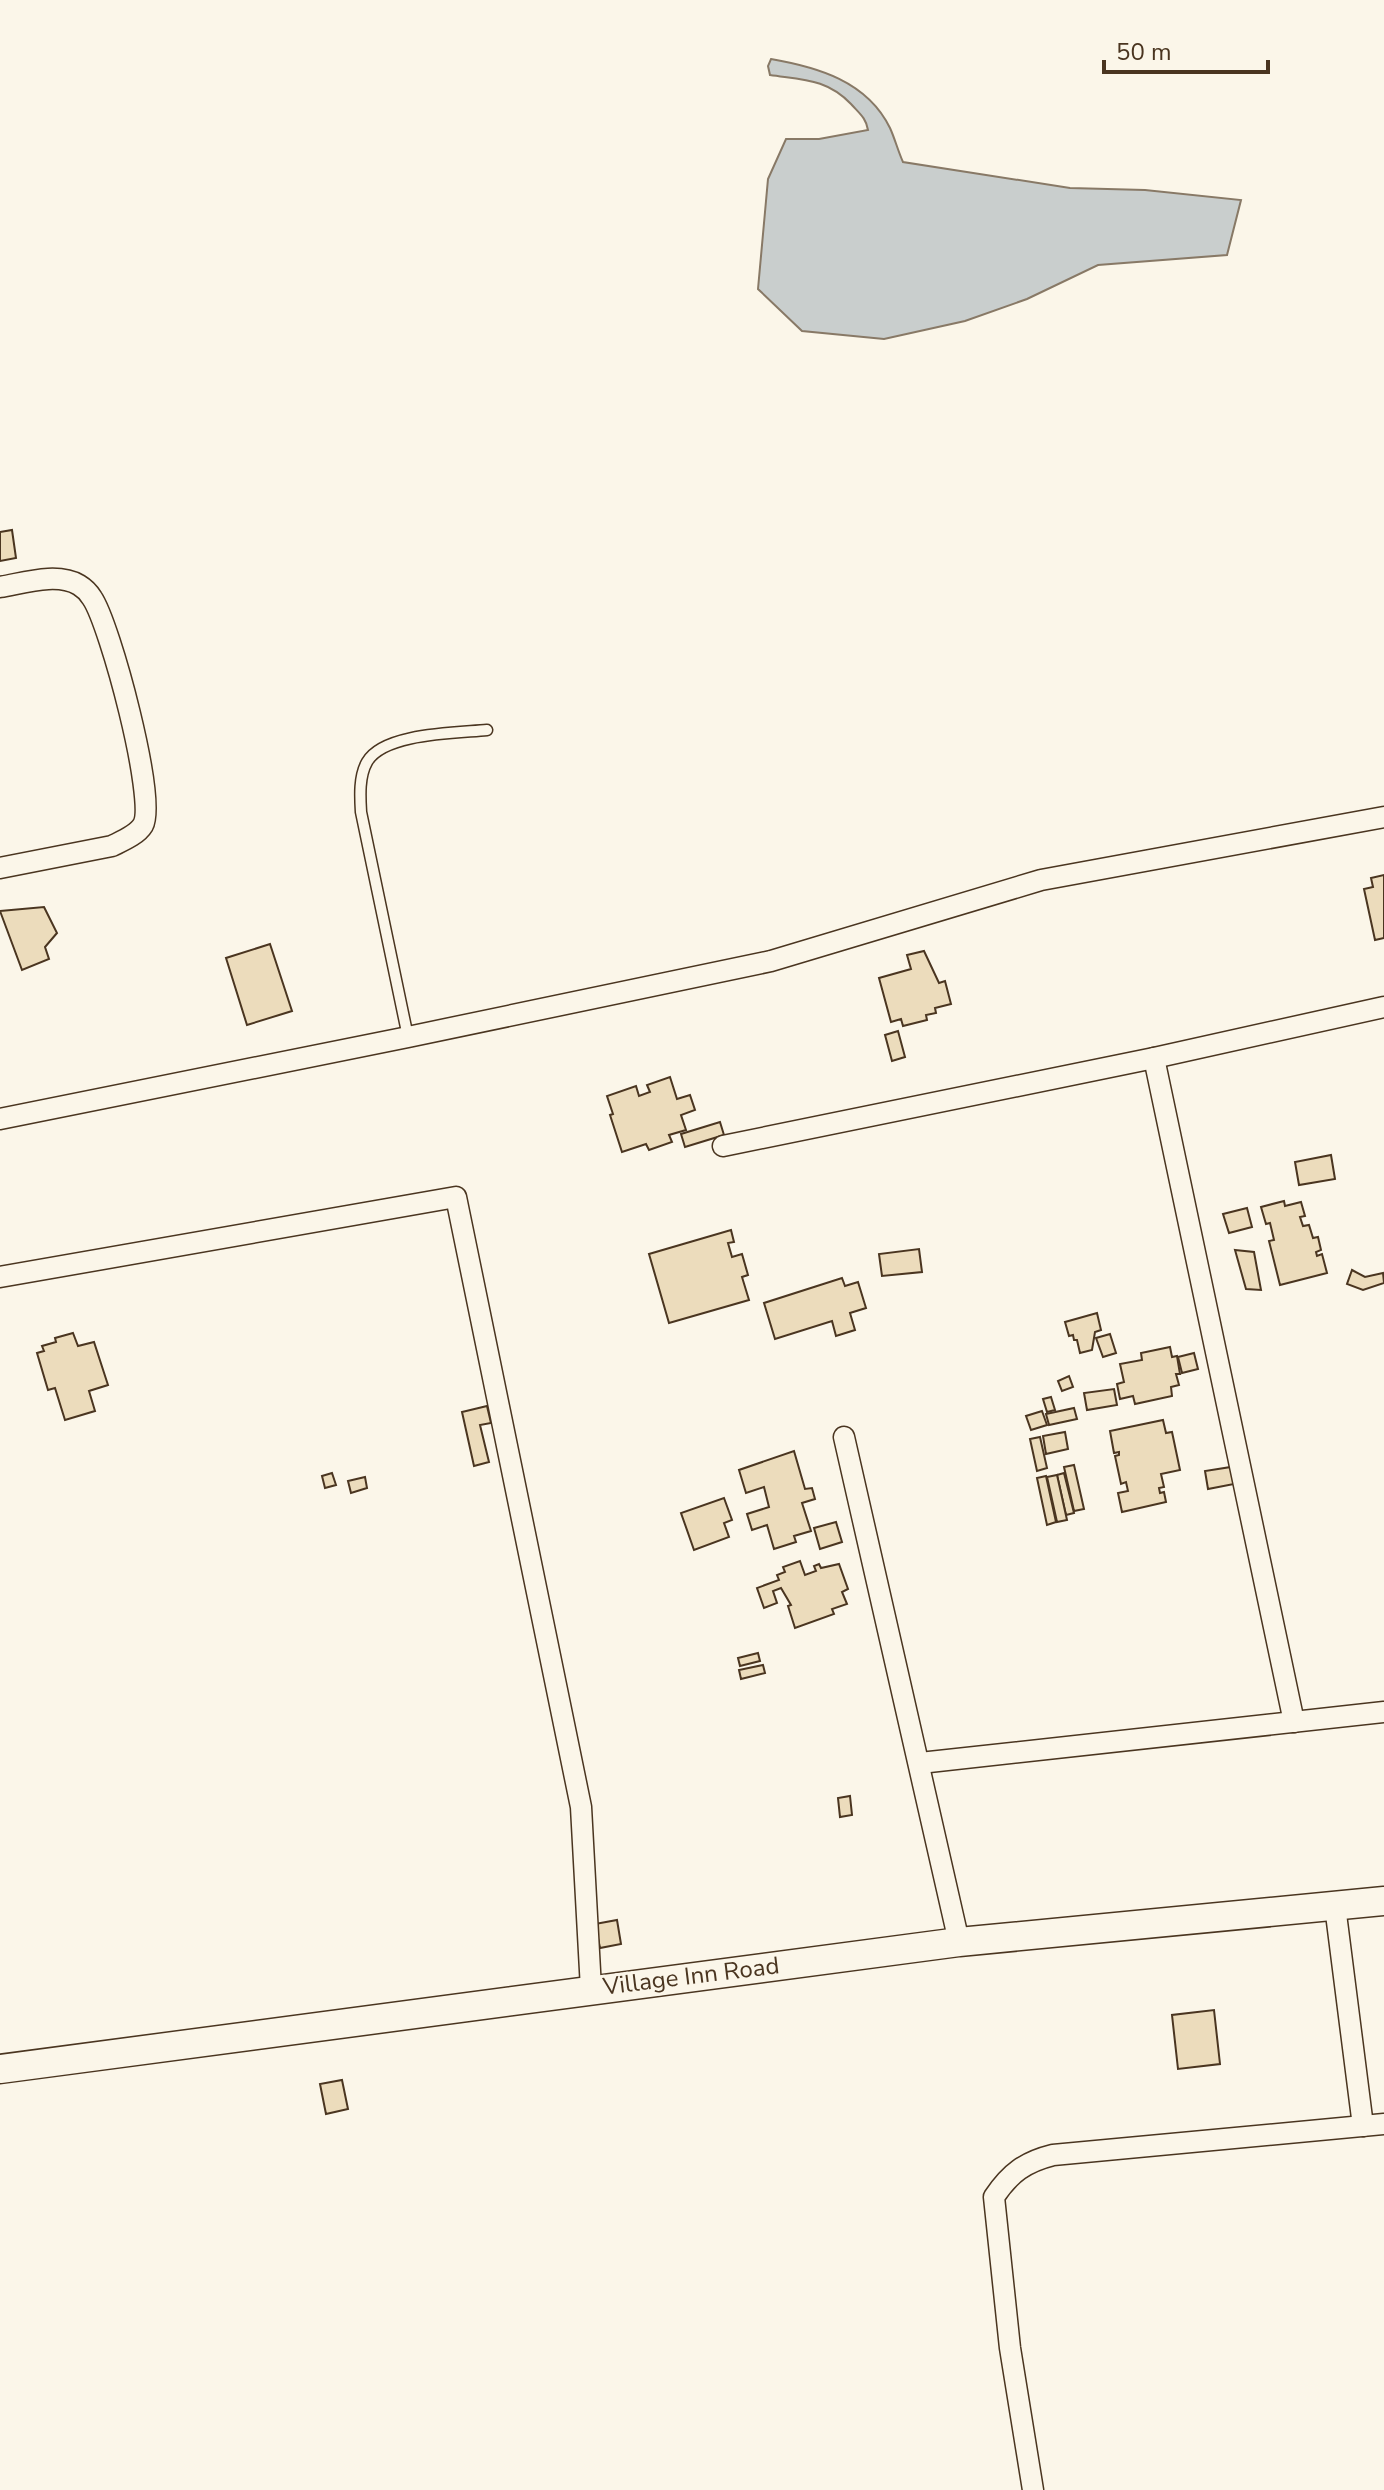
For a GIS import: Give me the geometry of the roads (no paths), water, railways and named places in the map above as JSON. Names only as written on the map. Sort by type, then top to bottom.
[{"type":"street","points":[[0,587],[55,579],[81,586],[92,596],[112,646],[147,805],[143,825],[112,846],[0,868]]},
{"type":"street","points":[[0,1119],[771,961],[1041,880],[1384,817]]},
{"type":"street","points":[[723,1146],[1154,1058],[1384,1007]]},
{"type":"street","points":[[1154,1058],[1294,1722]]},
{"type":"street","points":[[0,1277],[456,1197],[581,1807],[591,1989]]},
{"type":"street","points":[[844,1437],[959,1942]]},
{"type":"street","points":[[920,1763],[1384,1712]]},
{"type":"street","name":"Village Inn Road","points":[[0,2069],[959,1942],[1384,1901]]},
{"type":"street","points":[[1335,1906],[1363,2126]]},
{"type":"street","points":[[1033,2490],[1010,2348],[994,2197],[1004,2181],[1017,2168],[1053,2155],[1384,2124]]},
{"type":"lane","points":[[408,1037],[361,812],[363,776],[367,761],[381,747],[425,736],[487,730]]}]
